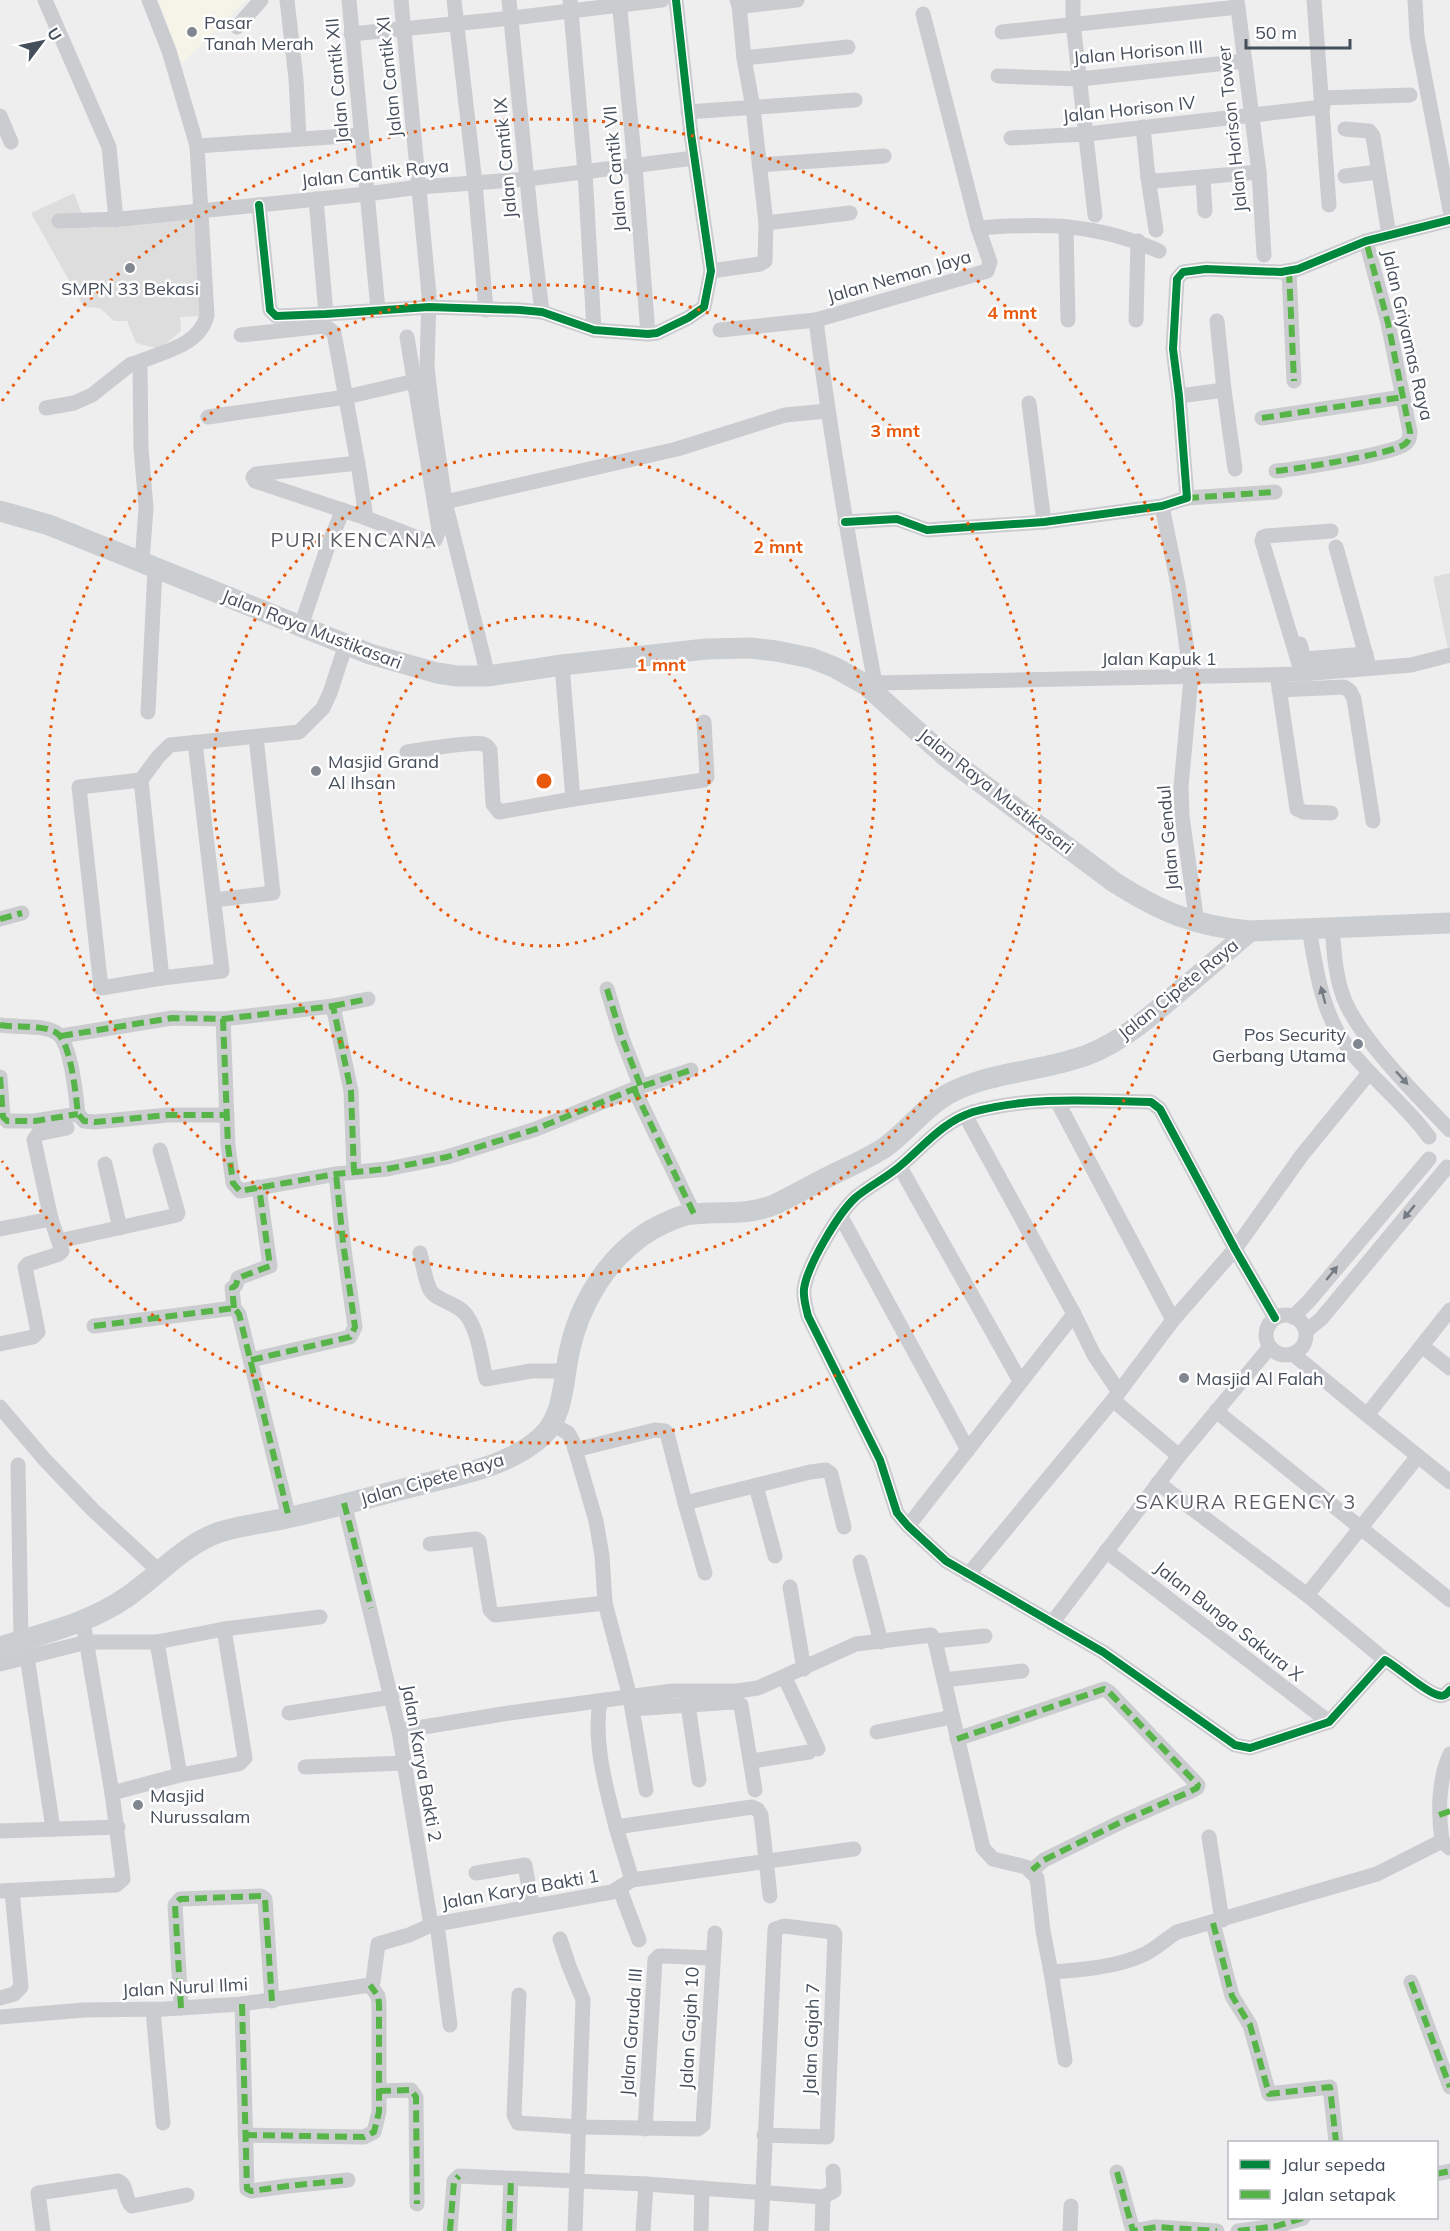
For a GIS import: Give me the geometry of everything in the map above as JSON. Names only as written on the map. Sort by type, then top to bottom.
[{"type":"main road","name":"Jalan Raya Mustikasari","points":[[0,511],[49,525],[370,654],[437,674],[488,676],[562,665],[706,649],[750,648],[811,658],[870,684],[945,756],[1114,882],[1169,914],[1223,929],[1250,931],[1450,923]]},
{"type":"main road","name":"Jalan Cipete Raya","points":[[0,1647],[24,1648],[85,1632],[125,1598],[207,1537],[231,1528],[289,1518],[469,1472],[503,1460],[540,1438],[552,1424],[558,1409],[579,1314],[592,1290],[615,1260],[647,1232],[676,1218],[694,1214],[742,1212],[775,1204],[870,1157],[888,1145],[922,1112],[947,1094],[968,1084],[1054,1065],[1102,1048],[1141,1023],[1250,931]]},
{"type":"street","points":[[45,0],[109,147],[116,219]]},
{"type":"street","points":[[46,408],[74,403],[92,395],[131,364],[187,342],[199,332],[206,320],[197,146],[169,51],[149,0]]},
{"type":"street","points":[[237,27],[261,0]]},
{"type":"street","points":[[287,0],[296,79],[299,139]]},
{"type":"street","name":"Jalan Cantik XII","points":[[350,0],[351,34],[378,310]]},
{"type":"street","name":"Jalan Cantik XI","points":[[401,0],[429,307],[427,367],[445,502],[488,676]]},
{"type":"street","points":[[454,0],[475,183],[486,310]]},
{"type":"street","name":"Jalan Cantik IX","points":[[509,0],[542,312]]},
{"type":"street","points":[[351,34],[512,18],[570,5],[662,0]]},
{"type":"street","points":[[259,205],[271,312],[276,316],[429,307],[542,312],[594,330],[648,334],[657,333],[688,318],[704,307],[711,271],[688,112],[676,0]]},
{"type":"street","points":[[711,271],[760,264],[765,261],[766,223],[738,3],[797,0]]},
{"type":"street","points":[[1073,0],[1073,23],[1095,215]]},
{"type":"street","points":[[1314,0],[1329,205]]},
{"type":"street","points":[[1415,0],[1417,37],[1450,210]]},
{"type":"street","name":"Jalan Cantik VII","points":[[619,3],[648,334]]},
{"type":"street","points":[[1002,32],[1238,3]]},
{"type":"street","name":"Jalan Horison Tower","points":[[1238,3],[1259,172],[1264,255]]},
{"type":"street","points":[[570,5],[585,172],[594,330]]},
{"type":"street","name":"Jalan Neman Jaya","points":[[870,684],[827,411],[816,320],[987,271],[990,262],[978,228],[924,14]]},
{"type":"street","points":[[744,58],[848,47]]},
{"type":"street","name":"Jalan Horison III","points":[[998,76],[1080,79],[1245,61]]},
{"type":"street","name":"Jalan Horison IV","points":[[1011,138],[1087,134],[1251,116],[1322,103],[1410,95]]},
{"type":"street","points":[[688,112],[855,99]]},
{"type":"street","points":[[0,116],[11,142]]},
{"type":"street","points":[[1143,127],[1156,230]]},
{"type":"street","points":[[1345,129],[1371,132],[1389,236]]},
{"type":"street","points":[[197,146],[361,135]]},
{"type":"street","points":[[759,165],[884,156]]},
{"type":"street","name":"Jalan Cantik Raya","points":[[59,220],[116,219],[316,200],[419,187],[527,179],[694,158]]},
{"type":"street","points":[[1148,178],[1156,181],[1259,172]]},
{"type":"street","points":[[1345,176],[1378,172]]},
{"type":"street","points":[[1203,178],[1205,211]]},
{"type":"street","points":[[316,200],[326,314]]},
{"type":"street","points":[[766,223],[850,213]]},
{"type":"street","points":[[1187,498],[1173,349],[1177,279],[1183,272],[1206,269],[1240,272],[1289,271],[1366,241],[1450,220]]},
{"type":"street","points":[[978,228],[1046,224],[1096,229],[1138,241],[1159,251]]},
{"type":"street","points":[[1066,227],[1068,320]]},
{"type":"street","points":[[1136,320],[1138,241]]},
{"type":"street","name":"Jalan Griyamas Raya","points":[[1276,471],[1300,469],[1387,450],[1404,445],[1409,439],[1388,323],[1366,241]]},
{"type":"street","points":[[1289,271],[1294,381]]},
{"type":"street","points":[[720,330],[816,320]]},
{"type":"street","points":[[1216,321],[1235,469]]},
{"type":"street","points":[[241,335],[325,326],[335,336],[366,518]]},
{"type":"street","points":[[358,463],[253,475],[255,480],[426,541],[434,541],[439,534],[407,337]]},
{"type":"street","points":[[136,363],[140,366],[141,448],[148,566],[148,712]]},
{"type":"street","points":[[208,417],[346,397],[415,381]]},
{"type":"street","points":[[1179,396],[1224,390]]},
{"type":"street","points":[[1262,418],[1403,397]]},
{"type":"street","points":[[1029,403],[1044,522]]},
{"type":"street","points":[[445,502],[677,449],[785,416],[827,411]]},
{"type":"street","points":[[845,522],[897,519],[927,530],[1044,522],[1162,506],[1187,498],[1275,492]]},
{"type":"street","name":"Jalan Gendul","points":[[1162,506],[1178,585],[1191,678],[1181,787],[1182,816],[1197,922]]},
{"type":"street","points":[[301,626],[328,546],[343,510]]},
{"type":"street","points":[[1302,674],[1262,541],[1266,536],[1331,531]]},
{"type":"street","points":[[1280,565],[1304,660],[1368,661],[1336,547]]},
{"type":"street","points":[[162,978],[141,780],[170,745],[299,732],[309,724],[327,701],[346,645]]},
{"type":"street","name":"Jalan Kapuk 1","points":[[870,684],[1063,678],[1191,678],[1278,683],[1302,674],[1368,661],[1411,665],[1450,656]]},
{"type":"street","points":[[562,665],[573,799]]},
{"type":"street","points":[[1331,813],[1304,812],[1297,809],[1278,683],[1344,687],[1350,691],[1354,699],[1373,821]]},
{"type":"street","points":[[408,752],[464,745],[486,746],[490,750],[493,804],[499,812],[704,780],[707,777],[704,722]]},
{"type":"street","points":[[214,900],[273,893],[256,737]]},
{"type":"street","points":[[141,780],[79,787],[101,988],[222,971],[195,742]]},
{"type":"street","points":[[0,919],[22,913]]},
{"type":"street","points":[[1332,927],[1335,958],[1343,997],[1360,1028],[1450,1130]]},
{"type":"street","points":[[1309,928],[1325,1002],[1334,1026],[1369,1073],[1429,1137]]},
{"type":"street","points":[[1315,962],[1335,958]]},
{"type":"street","points":[[607,989],[638,1088],[694,1214]]},
{"type":"street","points":[[61,1036],[172,1018],[223,1018],[333,1006],[368,999]]},
{"type":"street","points":[[333,1006],[351,1091],[354,1172]]},
{"type":"street","points":[[223,1018],[232,1183],[240,1191],[336,1174],[387,1169],[447,1157],[536,1130],[638,1088],[691,1070]]},
{"type":"street","points":[[0,1025],[51,1030],[61,1036],[67,1048],[78,1114],[84,1121],[168,1115],[227,1115]]},
{"type":"street","points":[[1344,1041],[1360,1028]]},
{"type":"street","points":[[968,1575],[1116,1396],[1173,1320],[1235,1249],[1302,1155],[1369,1073]]},
{"type":"street","points":[[0,1077],[3,1117],[7,1121],[78,1114]]},
{"type":"street","points":[[1056,1101],[1173,1320]]},
{"type":"street","points":[[1275,1318],[1156,1104],[1150,1102],[1056,1101],[1010,1104],[966,1115],[952,1121],[934,1134],[900,1167],[857,1196],[840,1215],[827,1236],[806,1281],[804,1301],[807,1316],[879,1460],[897,1513],[908,1526],[946,1561],[1103,1652],[1235,1745],[1250,1748],[1329,1722],[1385,1660]]},
{"type":"street","points":[[966,1115],[1116,1396],[1179,1456]]},
{"type":"street","points":[[0,1344],[38,1334],[25,1267],[60,1254],[59,1241],[51,1219],[34,1140],[38,1134],[67,1128]]},
{"type":"street","points":[[1448,1167],[1437,1166],[1429,1159],[1425,1148],[1429,1137],[1437,1131],[1450,1130]]},
{"type":"street","points":[[59,1241],[172,1217],[177,1214],[160,1150]]},
{"type":"street","points":[[1293,1317],[1429,1159]]},
{"type":"street","points":[[105,1164],[120,1228]]},
{"type":"street","points":[[900,1167],[1020,1381]]},
{"type":"street","points":[[1306,1331],[1321,1319],[1448,1167]]},
{"type":"street","points":[[251,1360],[350,1337],[353,1333],[355,1327],[336,1174]]},
{"type":"street","points":[[259,1188],[270,1266],[238,1278],[236,1285],[232,1288],[234,1308],[239,1314],[289,1518]]},
{"type":"street","points":[[840,1215],[968,1450]]},
{"type":"street","points":[[0,1229],[51,1219]]},
{"type":"street","points":[[420,1253],[430,1291],[437,1297],[451,1302],[467,1315],[474,1331],[486,1378],[531,1371],[566,1371]]},
{"type":"street","points":[[94,1326],[234,1308]]},
{"type":"street","points":[[1367,1414],[1450,1310]]},
{"type":"street","points":[[908,1526],[1074,1314]]},
{"type":"street","points":[[1293,1317],[1303,1324],[1306,1331],[1303,1346],[1293,1354],[1283,1355],[1270,1347],[1267,1331],[1275,1318],[1293,1317]]},
{"type":"street","points":[[1422,1346],[1450,1368]]},
{"type":"street","points":[[1052,1623],[1179,1456],[1270,1347]]},
{"type":"street","points":[[1293,1354],[1450,1482]]},
{"type":"street","points":[[0,1407],[45,1460],[93,1510],[160,1572]]},
{"type":"street","points":[[1216,1411],[1450,1600]]},
{"type":"street","points":[[552,1424],[568,1433],[596,1521],[602,1556],[605,1604],[631,1703],[646,1790]]},
{"type":"street","points":[[575,1450],[655,1430],[665,1431],[705,1573]]},
{"type":"street","points":[[1307,1595],[1418,1456]]},
{"type":"street","points":[[18,1465],[24,1648],[53,1829]]},
{"type":"street","points":[[686,1503],[810,1472],[827,1471],[831,1474],[844,1527]]},
{"type":"street","points":[[1158,1484],[1307,1595],[1385,1660],[1399,1667],[1432,1693],[1440,1696],[1447,1694],[1450,1690]]},
{"type":"street","points":[[756,1486],[775,1556]]},
{"type":"street","name":"Jalan Karya Bakti 2","points":[[344,1503],[399,1731],[450,2025]]},
{"type":"street","points":[[430,1544],[476,1539],[479,1541],[490,1610],[493,1614],[605,1604]]},
{"type":"street","name":"Jalan Bunga Sakura X","points":[[1107,1551],[1329,1722]]},
{"type":"street","points":[[860,1562],[881,1642]]},
{"type":"street","points":[[790,1587],[804,1669]]},
{"type":"street","points":[[0,1998],[14,1994],[21,1987],[6,1891],[119,1884],[123,1875],[112,1793],[85,1632],[157,1642],[225,1629],[320,1617]]},
{"type":"street","points":[[112,1793],[180,1775],[239,1764],[245,1758],[225,1629]]},
{"type":"street","points":[[631,1703],[672,1690],[758,1688],[785,1678],[856,1644],[928,1635],[935,1641],[983,1848],[993,1859],[1018,1864],[1032,1870],[1037,1878],[1043,1930],[1065,2060]]},
{"type":"street","points":[[935,1641],[985,1636]]},
{"type":"street","points":[[157,1642],[180,1775]]},
{"type":"street","points":[[0,1664],[24,1648]]},
{"type":"street","points":[[944,1680],[1022,1671]]},
{"type":"street","points":[[752,1761],[814,1750],[785,1678]]},
{"type":"street","points":[[957,1739],[1104,1689],[1198,1785],[1189,1792],[1048,1858],[1032,1870]]},
{"type":"street","points":[[289,1713],[392,1697]]},
{"type":"street","points":[[600,1701],[598,1739],[605,1785],[616,1827],[626,1884],[622,1895],[639,1940]]},
{"type":"street","points":[[399,1731],[600,1701],[688,1705],[733,1702],[741,1705],[755,1790]]},
{"type":"street","points":[[688,1705],[699,1779]]},
{"type":"street","points":[[878,1732],[952,1717]]},
{"type":"street","points":[[1051,1972],[1136,1958],[1177,1932],[1377,1874],[1446,1844],[1442,1777],[1450,1754]]},
{"type":"street","points":[[305,1767],[404,1763]]},
{"type":"street","points":[[616,1827],[752,1807],[761,1815],[770,1896]]},
{"type":"street","points":[[0,1832],[117,1827]]},
{"type":"street","points":[[1209,1838],[1217,1922],[1232,1996],[1250,2025],[1269,2094],[1330,2087],[1336,2141]]},
{"type":"street","name":"Jalan Karya Bakti 1","points":[[370,1985],[373,1982],[378,1944],[409,1935],[434,1924],[532,1905],[600,1895],[626,1884],[766,1860],[854,1850]]},
{"type":"street","points":[[476,1873],[525,1865],[532,1905]]},
{"type":"street","points":[[181,2008],[175,1905],[180,1899],[261,1896],[265,1899],[272,2001]]},
{"type":"street","name":"Jalan Gajah 7","points":[[784,1926],[833,1932],[835,1941],[827,2138],[764,2135],[775,1929],[784,1926]]},
{"type":"street","name":"Jalan Gajah 10","points":[[645,2129],[698,2129],[703,2125],[714,1933]]},
{"type":"street","points":[[560,1939],[583,2001],[575,2231]]},
{"type":"street","name":"Jalan Garuda III","points":[[645,2129],[656,1960],[661,1956],[712,1958]]},
{"type":"street","points":[[1411,1982],[1450,2087]]},
{"type":"street","points":[[245,2135],[368,2136],[375,2128],[379,2112],[379,2000],[370,1985]]},
{"type":"street","name":"Jalan Nurul Ilmi","points":[[0,2017],[84,2010],[153,2010],[242,2004],[370,1985]]},
{"type":"street","points":[[519,1995],[515,2118],[521,2124],[645,2129]]},
{"type":"street","points":[[242,2004],[247,2189],[249,2191],[348,2180]]},
{"type":"street","points":[[153,2010],[163,2123]]},
{"type":"street","points":[[379,2091],[411,2091],[416,2094],[417,2204]]},
{"type":"street","points":[[761,2231],[764,2135]]},
{"type":"street","points":[[450,2231],[454,2181],[459,2176],[646,2184],[823,2197],[834,2191],[833,2171]]},
{"type":"street","points":[[1117,2172],[1133,2231],[1156,2227],[1217,2231]]},
{"type":"street","points":[[509,2231],[512,2179]]},
{"type":"street","points":[[43,2231],[38,2193],[118,2181],[124,2185],[128,2202],[132,2206],[187,2195]]},
{"type":"street","points":[[643,2231],[646,2184]]},
{"type":"street","points":[[701,2231],[702,2188]]},
{"type":"street","points":[[822,2231],[823,2197]]},
{"type":"street","points":[[1070,2231],[1071,2206]]},
{"type":"street","points":[[1238,2231],[1277,2226],[1297,2219]]},
{"type":"shaded area","name":"Pasar Tanah Merah","points":[[158,0],[246,0],[182,63]]},
{"type":"shaded area","name":"SMPN 33 Bekasi","points":[[74,193],[84,219],[91,228],[193,219],[202,316],[180,317],[181,331],[159,349],[136,343],[127,321],[114,321],[100,308],[84,307],[31,213]]},
{"type":"shaded area","points":[[1450,573],[1450,649],[1448,649],[1433,577]]},
{"type":"marked path","points":[[1276,471],[1383,452],[1397,448],[1409,439],[1410,432],[1388,323],[1366,241]]},
{"type":"marked path","points":[[1289,271],[1294,381]]},
{"type":"marked path","points":[[1262,418],[1403,397]]},
{"type":"marked path","points":[[1187,498],[1275,492]]},
{"type":"marked path","points":[[0,919],[22,913]]},
{"type":"marked path","points":[[607,989],[622,1038],[641,1087]]},
{"type":"marked path","points":[[333,1006],[368,999]]},
{"type":"marked path","points":[[61,1036],[172,1018],[223,1019],[333,1006],[351,1091],[354,1172]]},
{"type":"marked path","points":[[223,1019],[228,1146],[233,1183],[240,1191],[336,1174],[387,1169],[447,1157],[536,1129],[634,1089],[691,1070]]},
{"type":"marked path","points":[[0,1025],[42,1028],[55,1032],[60,1037],[65,1045],[72,1069],[78,1114],[84,1121],[168,1115],[227,1115]]},
{"type":"marked path","points":[[0,1077],[3,1117],[7,1121],[35,1121],[78,1114]]},
{"type":"marked path","points":[[634,1089],[694,1214]]},
{"type":"marked path","points":[[251,1360],[350,1337],[355,1327],[336,1174]]},
{"type":"marked path","points":[[234,1308],[232,1288],[236,1285],[238,1278],[270,1266],[259,1187]]},
{"type":"marked path","points":[[94,1326],[234,1308],[239,1314],[289,1518]]},
{"type":"marked path","points":[[344,1503],[371,1608]]},
{"type":"marked path","points":[[957,1739],[1104,1689],[1198,1785],[1189,1792],[1044,1860],[1032,1870]]},
{"type":"marked path","points":[[1439,1815],[1450,1811]]},
{"type":"marked path","points":[[181,2008],[175,1905],[180,1899],[261,1896],[265,1899],[272,2001]]},
{"type":"marked path","points":[[1213,1923],[1232,1996],[1250,2025],[1269,2094],[1330,2087],[1336,2141]]},
{"type":"marked path","points":[[1411,1982],[1450,2087]]},
{"type":"marked path","points":[[245,2135],[364,2137],[374,2132],[379,2112],[379,2004],[378,1996],[370,1985]]},
{"type":"marked path","points":[[242,2004],[247,2189],[251,2191],[348,2180]]},
{"type":"marked path","points":[[379,2091],[411,2090],[416,2097],[417,2204]]},
{"type":"marked path","points":[[1438,2174],[1450,2171]]},
{"type":"marked path","points":[[1117,2172],[1133,2231],[1156,2227],[1217,2231]]},
{"type":"marked path","points":[[450,2231],[454,2181],[459,2176]]},
{"type":"marked path","points":[[509,2231],[511,2179]]},
{"type":"marked path","points":[[1238,2231],[1277,2226],[1300,2219]]},
{"type":"cycle path","points":[[259,205],[270,310],[276,316],[429,307],[520,310],[542,312],[594,330],[648,334],[657,333],[688,318],[704,307],[711,271],[691,134],[676,0]]},
{"type":"cycle path","points":[[845,522],[897,519],[927,530],[1044,522],[1162,506],[1187,498],[1173,349],[1177,279],[1183,272],[1206,269],[1281,272],[1298,269],[1366,241],[1450,220]]},
{"type":"cycle path","points":[[1275,1318],[1160,1109],[1151,1102],[1039,1102],[995,1107],[962,1116],[934,1135],[900,1166],[855,1198],[832,1228],[817,1254],[806,1279],[804,1292],[808,1316],[880,1460],[897,1513],[908,1526],[946,1561],[1103,1652],[1235,1745],[1250,1748],[1329,1722],[1385,1660],[1433,1693],[1443,1696],[1450,1690]]},
{"type":"place","name":"Pasar Tanah Merah","points":[[192,32]]},
{"type":"place","name":"SMPN 33 Bekasi","points":[[130,268]]},
{"type":"place","name":"Masjid Grand Al Ihsan","points":[[316,771]]},
{"type":"place","name":"Pos Security Gerbang Utama","points":[[1358,1044]]},
{"type":"place","name":"Masjid Al Falah","points":[[1184,1378]]},
{"type":"place","name":"Masjid Nurussalam","points":[[138,1805]]},
{"type":"district","name":"PURI KENCANA","points":[[354,539]]},
{"type":"district","name":"SAKURA REGENCY 3","points":[[1246,1501]]}]
